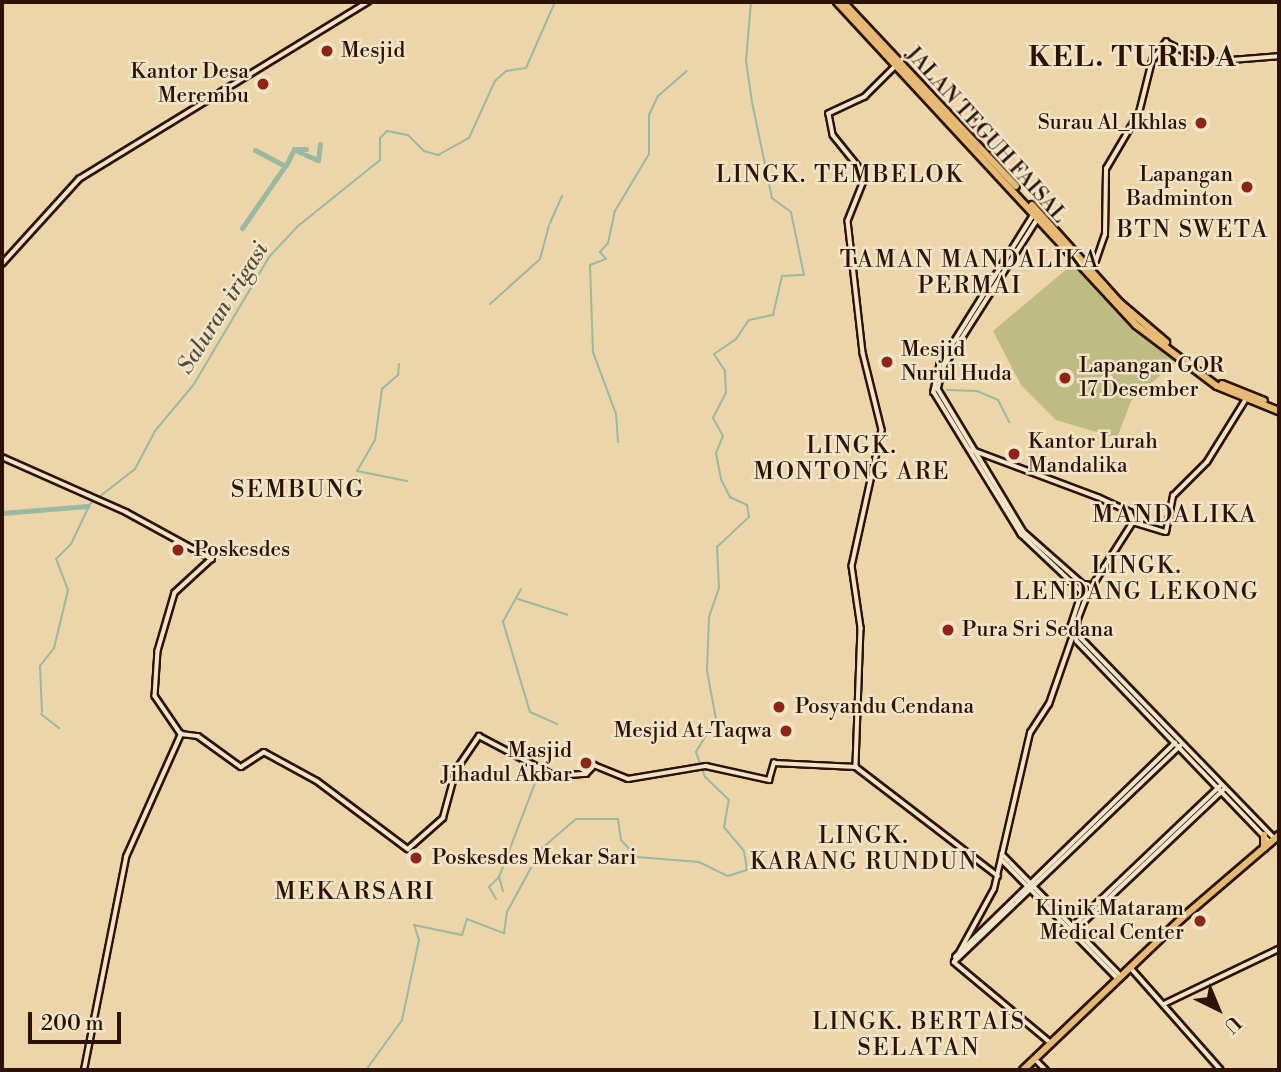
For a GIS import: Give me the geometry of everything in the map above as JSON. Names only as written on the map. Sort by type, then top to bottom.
[{"type":"highway","name":"JALAN TEGUH FAISAL","points":[[837,2],[900,62]]},
{"type":"highway","name":"JALAN TEGUH FAISAL","points":[[843,2],[993,164],[1089,274],[1130,315],[1210,381],[1277,407]]},
{"type":"highway","points":[[1264,835],[1264,848]]},
{"type":"highway","points":[[1023,1070],[1130,967],[1276,840]]},
{"type":"highway","points":[[1236,873],[1276,840]]},
{"type":"street","points":[[2,264],[79,179],[368,2]]},
{"type":"street","points":[[1089,274],[1105,234],[1107,167],[1139,113],[1152,61],[1166,42],[1205,62],[1279,56]]},
{"type":"street","points":[[856,767],[862,628],[852,566],[882,430],[863,353],[848,221],[866,176],[834,137],[829,117],[864,98],[900,62]]},
{"type":"street","points":[[1038,214],[971,319],[938,386],[967,446],[1021,534],[1081,592],[1088,594]]},
{"type":"street","points":[[967,446],[1098,497],[1130,512],[1134,521],[1166,532],[1173,496],[1207,462],[1247,396]]},
{"type":"street","points":[[972,450],[1024,532],[1084,585],[1091,588]]},
{"type":"street","points":[[2,457],[97,499],[212,560],[175,593],[158,651],[154,692],[181,734]]},
{"type":"street","points":[[1092,653],[1077,628],[1091,588],[1134,521]]},
{"type":"street","points":[[954,960],[998,876],[1030,733],[1049,704],[1073,635],[1084,585]]},
{"type":"street","points":[[1073,635],[1276,840]]},
{"type":"street","points":[[181,734],[198,736],[241,767],[264,752],[412,849],[443,818],[456,770],[479,736],[550,775],[583,774],[595,765],[628,779],[706,766],[769,780],[772,763],[856,767],[998,876]]},
{"type":"street","points":[[84,1070],[127,857],[181,734]]},
{"type":"street","points":[[954,960],[1180,743]]},
{"type":"street","points":[[1222,787],[1264,835],[1276,840]]},
{"type":"street","points":[[1073,929],[1222,787]]},
{"type":"street","points":[[1002,857],[1120,977]]},
{"type":"street","points":[[1164,1004],[1279,949]]},
{"type":"street","points":[[954,960],[1051,1044]]},
{"type":"street","points":[[1130,967],[1221,1070]]},
{"type":"street","points":[[1035,1059],[1046,1070]]},
{"type":"shaded area","points":[[1075,262],[1179,359],[1131,401],[1117,438],[1056,420],[1021,385],[993,331]]},
{"type":"waterway","name":"Saluran irigasi","points":[[42,712],[40,666],[54,648],[68,590],[56,559],[71,544],[90,504],[135,469],[155,431],[194,384],[269,257],[298,226],[380,160],[380,138],[387,131],[408,135],[424,151],[438,155],[469,138],[495,81],[506,71],[526,68],[555,2]]},
{"type":"waterway","points":[[366,1070],[402,1020],[419,940],[414,925],[462,935],[467,919],[504,933],[507,912],[541,849],[576,819],[618,819],[621,840],[637,857],[699,862],[728,876],[747,870],[744,851],[724,827],[729,800],[705,777],[696,752],[716,719],[707,671],[709,617],[719,588],[717,547],[749,517],[747,505],[730,497],[721,479],[716,453],[723,436],[713,418],[726,393],[725,371],[714,354],[736,339],[749,320],[773,315],[782,276],[804,275],[791,212],[772,198],[752,102],[746,61],[751,2]]},
{"type":"waterway","points":[[618,442],[616,414],[593,352],[590,265],[606,259],[600,252],[608,243],[615,211],[649,154],[649,115],[658,96],[687,71]]},
{"type":"waterway","points":[[306,155],[318,160],[320,144]]},
{"type":"waterway","points":[[294,149],[306,149]]},
{"type":"waterway","points":[[286,165],[294,149],[302,153]]},
{"type":"waterway","points":[[255,150],[285,166]]},
{"type":"waterway","points":[[242,228],[285,166]]},
{"type":"waterway","points":[[550,223],[562,196]]},
{"type":"waterway","points":[[490,304],[540,259],[549,225]]},
{"type":"waterway","points":[[399,364],[398,375],[382,389],[375,440],[357,471],[407,481]]},
{"type":"waterway","points":[[947,390],[977,391],[998,400],[1009,422]]},
{"type":"waterway","points":[[2,513],[88,506]]},
{"type":"waterway","points":[[521,589],[503,622],[530,712],[557,724]]},
{"type":"waterway","points":[[518,599],[568,615]]},
{"type":"waterway","name":"Saluran irigasi","points":[[41,714],[59,728]]},
{"type":"waterway","points":[[503,891],[499,877],[539,773]]},
{"type":"waterway","points":[[496,899],[489,887],[499,877]]},
{"type":"place","name":"Mesjid","points":[[327,51]]},
{"type":"place","name":"Kantor Desa Merembu","points":[[263,84]]},
{"type":"place","name":"Surau Al_Ikhlas","points":[[1201,123]]},
{"type":"place","name":"Lapangan Badminton","points":[[1247,187]]},
{"type":"place","name":"Mesjid Nurul Huda","points":[[887,362]]},
{"type":"place","name":"Lapangan GOR 17 Desember","points":[[1065,378]]},
{"type":"place","name":"Kantor Lurah Mandalika","points":[[1014,454]]},
{"type":"place","name":"Poskesdes","points":[[178,550]]},
{"type":"place","name":"Pura Sri Sedana","points":[[948,630]]},
{"type":"place","name":"Posyandu Cendana","points":[[779,707]]},
{"type":"place","name":"Mesjid At-Taqwa","points":[[786,731]]},
{"type":"place","name":"Masjid Jihadul Akbar","points":[[586,763]]},
{"type":"place","name":"Poskesdes Mekar Sari","points":[[416,858]]},
{"type":"place","name":"Klinik Mataram Medical Center","points":[[1200,921]]},
{"type":"district","name":"KEL. TURIDA","points":[[1133,58]]},
{"type":"district","name":"LINGK. TEMBELOK","points":[[840,175]]},
{"type":"district","name":"BTN SWETA","points":[[1193,230]]},
{"type":"district","name":"TAMAN MANDALIKA PERMAI","points":[[970,273]]},
{"type":"district","name":"LINGK. MONTONG ARE","points":[[852,459]]},
{"type":"district","name":"SEMBUNG","points":[[298,491]]},
{"type":"district","name":"MANDALIKA","points":[[1175,516]]},
{"type":"district","name":"LINGK. LENDANG LEKONG","points":[[1137,579]]},
{"type":"district","name":"LINGK. KARANG RUNDUN","points":[[864,849]]},
{"type":"district","name":"MEKARSARI","points":[[355,893]]},
{"type":"district","name":"LINGK. BERTAIS SELATAN","points":[[919,1035]]}]
